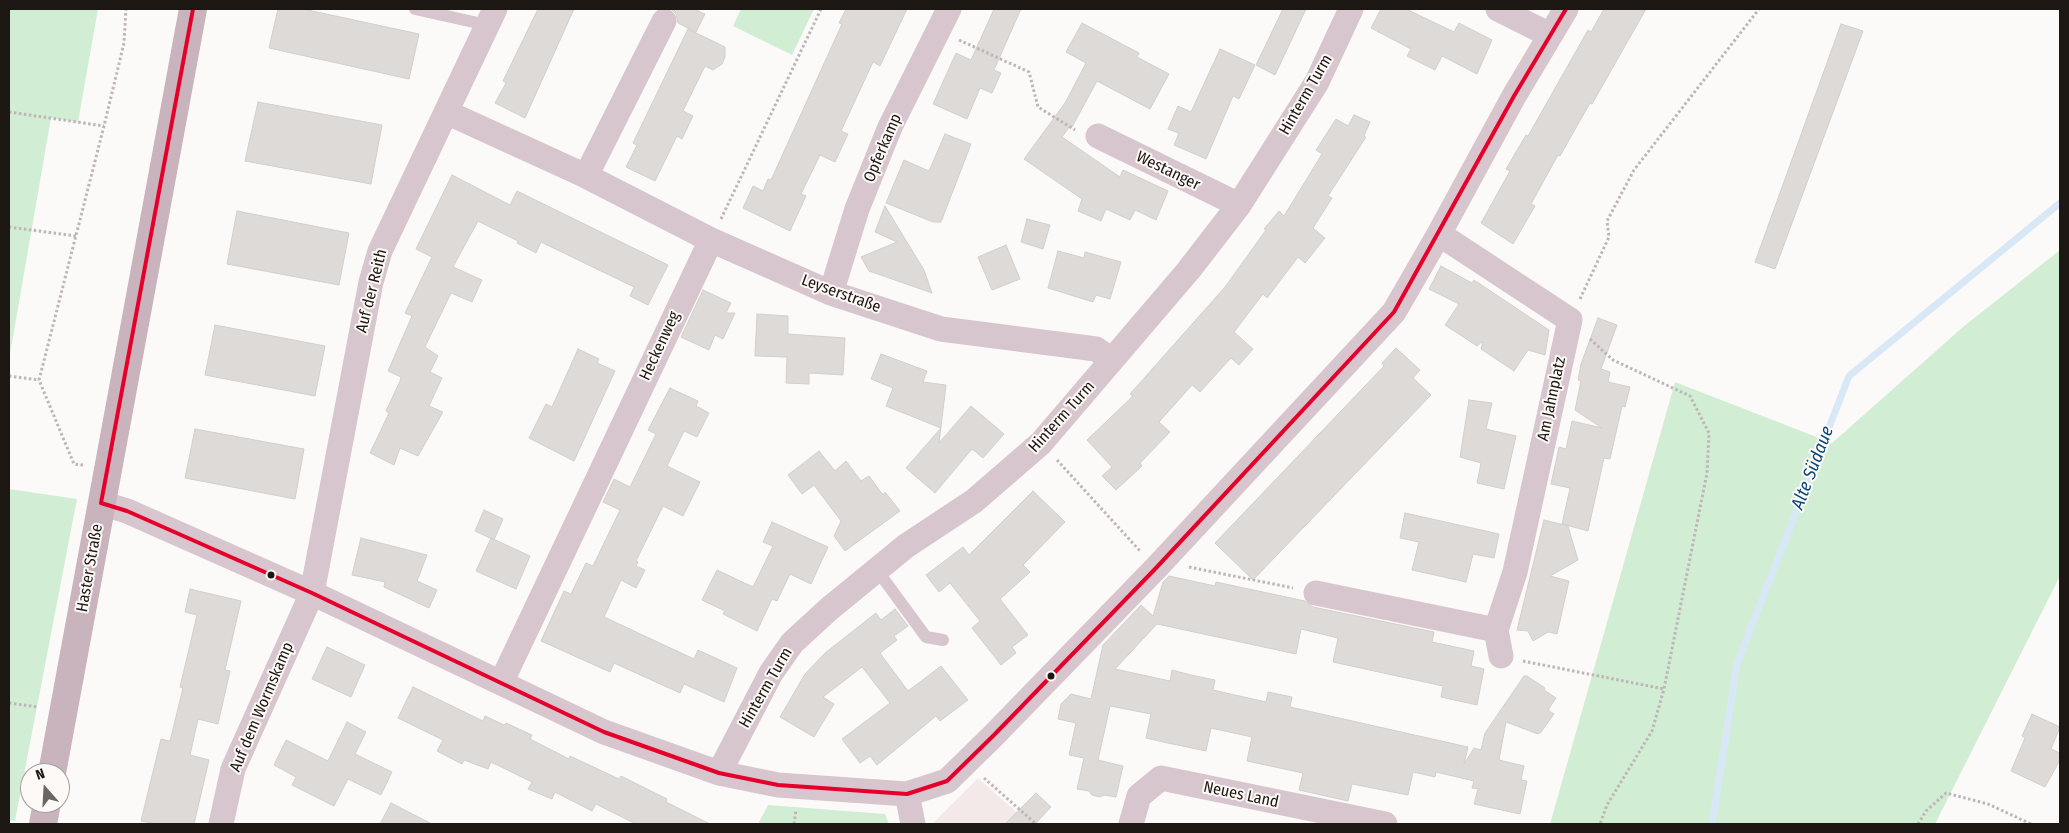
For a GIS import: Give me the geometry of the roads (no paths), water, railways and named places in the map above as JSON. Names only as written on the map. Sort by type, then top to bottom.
[{"type":"main road","name":"Haster Straße","points":[[54,763],[193,9]]},
{"type":"street","name":"Hinterm Turm","points":[[719,774],[771,673],[792,643],[906,546],[974,501],[1041,443],[1188,271],[1238,206],[1317,82],[1351,9]]},
{"type":"street","points":[[1498,9],[1550,35]]},
{"type":"street","points":[[102,503],[127,511],[312,593],[604,732],[719,774],[778,785],[908,794],[947,781],[1156,568],[1394,312],[1440,234],[1514,96],[1566,9]]},
{"type":"street","name":"Auf der Reith","points":[[312,593],[371,282],[380,251],[491,17]]},
{"type":"street","name":"Opferkamp","points":[[831,293],[857,209],[890,127],[943,20]]},
{"type":"street","points":[[586,176],[664,21]]},
{"type":"street","name":"Leyserstraße","points":[[446,112],[586,176],[711,240],[831,293],[941,329],[1096,349],[1112,360]]},
{"type":"street","name":"Westanger","points":[[1098,136],[1238,206]]},
{"type":"street","name":"Am Jahnplatz","points":[[1440,234],[1570,320],[1515,572],[1496,630],[1501,656]]},
{"type":"street","name":"Heckenweg","points":[[501,683],[711,240]]},
{"type":"street","name":"Auf dem Wormskamp","points":[[221,824],[233,769],[312,593]]},
{"type":"street","points":[[1316,593],[1496,630]]},
{"type":"street","name":"Neues Land","points":[[1131,824],[1139,796],[1161,778],[1380,824]]},
{"type":"street","points":[[908,794],[913,824]]},
{"type":"lane","points":[[415,9],[491,17]]},
{"type":"lane","points":[[877,570],[926,637],[943,640]]},
{"type":"waterway","name":"Alte Südaue","points":[[1712,824],[1737,664],[1849,376],[2060,203]]}]
